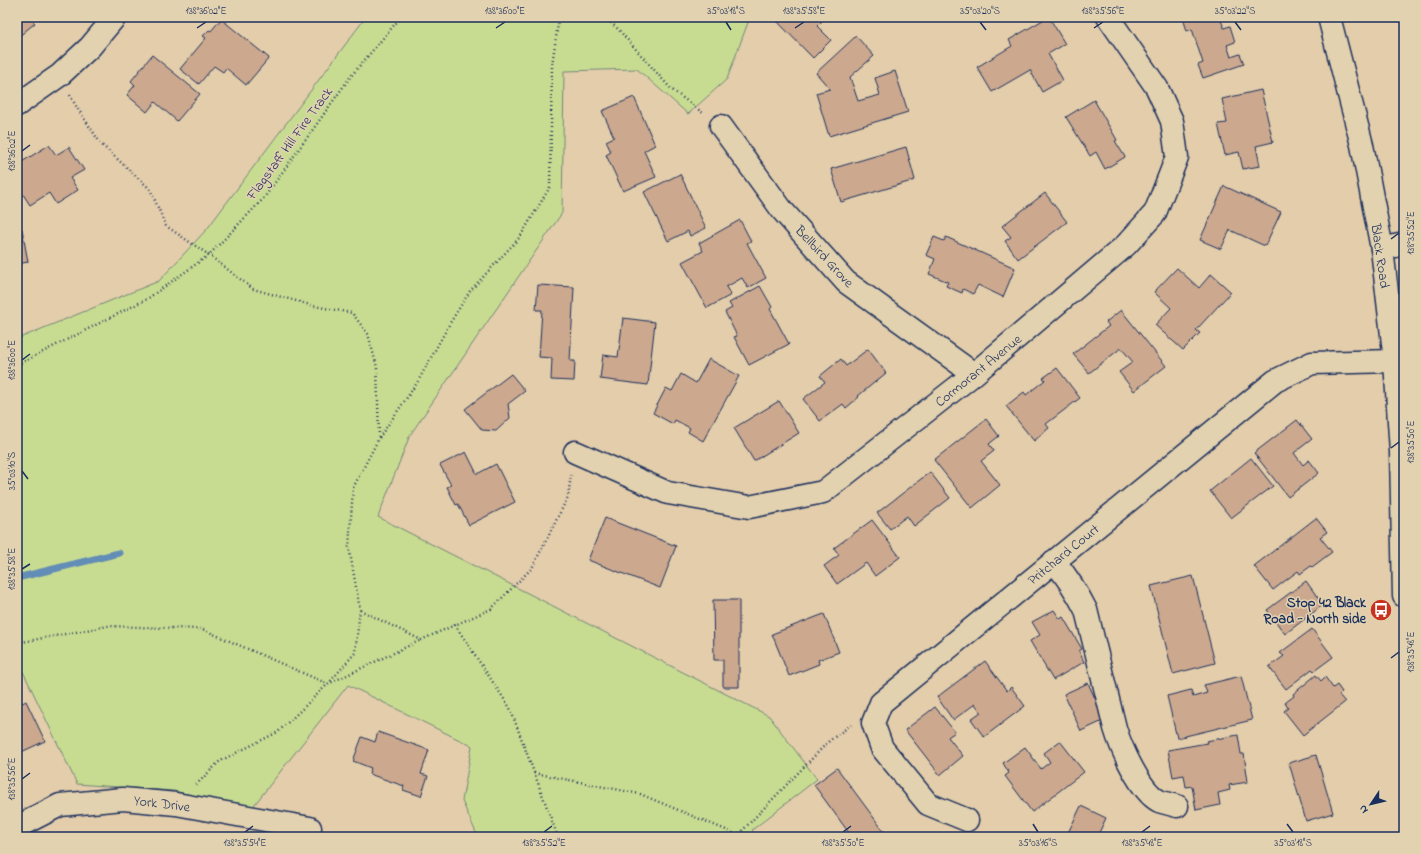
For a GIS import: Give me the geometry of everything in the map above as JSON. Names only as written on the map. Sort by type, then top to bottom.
[{"type":"street","points":[[17,105],[60,75],[90,47],[115,17]]},
{"type":"street","name":"Cormorant Avenue","points":[[575,452],[668,493],[749,507],[823,492],[974,374],[1126,245],[1155,213],[1177,157],[1172,121],[1157,88],[1108,17]]},
{"type":"street","name":"Black Road","points":[[1329,17],[1362,145],[1382,249],[1395,361],[1401,452],[1404,596]]},
{"type":"street","name":"Bellbird Grove","points":[[721,126],[782,210],[846,282],[974,374]]},
{"type":"street","points":[[1382,249],[1404,244]]},
{"type":"street","name":"Pritchard Court","points":[[967,820],[928,804],[882,748],[873,722],[880,703],[1275,381],[1312,362],[1395,361]]},
{"type":"street","points":[[1054,561],[1069,578],[1078,592],[1086,610],[1114,728],[1120,745],[1134,772],[1149,793],[1157,800],[1177,806]]},
{"type":"street","name":"York Drive","points":[[17,827],[60,805],[123,799],[176,804],[310,828]]},
{"type":"path","name":"Flagstaff Hill Fire Track","points":[[17,365],[147,299],[209,254],[264,198],[351,76],[401,17]]},
{"type":"path","points":[[176,804],[220,761],[278,732],[328,684],[355,654],[360,610],[349,547],[353,488],[379,438],[417,383],[450,322],[470,291],[520,237],[550,187],[552,65],[559,17]]},
{"type":"path","points":[[605,17],[618,29],[671,89],[721,126]]},
{"type":"path","points":[[60,75],[76,106],[102,144],[150,189],[166,226],[209,254],[253,289],[314,306],[352,313],[368,334],[377,367],[379,438]]},
{"type":"path","points":[[17,643],[108,626],[202,629],[328,684],[491,609],[532,568],[568,497],[575,452]]},
{"type":"path","points":[[360,610],[421,640]]},
{"type":"path","points":[[455,625],[510,708],[558,837]]},
{"type":"path","points":[[534,773],[640,794],[738,835],[829,741],[852,724]]},
{"type":"green space","points":[[366,17],[750,17],[727,79],[688,114],[637,69],[564,71],[562,213],[410,435],[378,517],[769,716],[817,779],[752,830],[757,837],[478,837],[462,801],[472,746],[348,685],[251,809],[174,791],[77,784],[17,659],[17,339],[159,281],[207,229]]},
{"type":"building","points":[[17,17],[29,17],[35,23],[17,38]]},
{"type":"building","points":[[773,17],[826,17],[817,26],[831,40],[813,58]]},
{"type":"building","points":[[1048,17],[1065,44],[1048,54],[1063,80],[1042,92],[1030,70],[992,92],[977,67],[1012,46],[1009,40]]},
{"type":"building","points":[[1224,17],[1225,19],[1221,20],[1224,28],[1230,26],[1235,42],[1227,45],[1231,57],[1240,54],[1244,64],[1203,78],[1198,65],[1203,63],[1192,29],[1187,31],[1183,18]]},
{"type":"building","points":[[221,19],[269,58],[246,85],[226,68],[223,72],[214,66],[199,84],[180,69],[206,38],[203,36],[209,30],[211,31]]},
{"type":"building","points":[[856,36],[874,56],[850,77],[858,101],[880,95],[875,78],[895,71],[908,112],[829,136],[816,93],[830,89],[816,73]]},
{"type":"building","points":[[152,55],[200,94],[177,121],[155,102],[147,112],[127,95],[135,85],[131,81]]},
{"type":"building","points":[[1261,90],[1273,142],[1256,146],[1260,166],[1243,169],[1239,152],[1225,155],[1218,124],[1227,123],[1222,99]]},
{"type":"building","points":[[634,97],[655,145],[644,151],[656,177],[623,191],[606,155],[611,152],[606,141],[614,137],[602,111]]},
{"type":"building","points":[[1094,100],[1125,157],[1105,169],[1096,152],[1090,156],[1066,117]]},
{"type":"building","points":[[49,145],[56,155],[69,147],[84,170],[70,178],[78,190],[56,204],[49,193],[30,205],[17,185],[17,165]]},
{"type":"building","points":[[906,147],[915,180],[841,202],[831,169]]},
{"type":"building","points":[[680,174],[706,228],[690,236],[688,231],[668,241],[644,192]]},
{"type":"building","points":[[1224,186],[1281,212],[1265,246],[1230,230],[1221,249],[1200,240]]},
{"type":"building","points":[[1045,193],[1067,222],[1018,259],[1005,241],[1011,237],[1002,226]]},
{"type":"building","points":[[740,220],[751,241],[747,243],[766,278],[748,288],[742,278],[726,287],[731,295],[707,308],[682,262],[703,251],[699,243]]},
{"type":"building","points":[[22,229],[28,262],[17,264],[17,230]]},
{"type":"building","points":[[934,237],[944,241],[946,237],[1015,268],[1003,297],[978,285],[973,294],[963,289],[962,293],[946,286],[948,282],[929,274],[935,259],[926,255]]},
{"type":"building","points":[[1177,268],[1199,288],[1211,274],[1231,292],[1196,330],[1200,333],[1183,350],[1155,325],[1171,308],[1154,292]]},
{"type":"building","points":[[538,285],[574,287],[570,361],[575,361],[574,381],[551,380],[552,358],[539,357],[542,310],[536,310]]},
{"type":"building","points":[[760,286],[772,307],[770,309],[789,344],[749,365],[734,337],[737,336],[725,312],[732,308],[729,303]]},
{"type":"building","points":[[1121,310],[1166,366],[1134,391],[1119,372],[1133,362],[1121,348],[1089,373],[1073,354],[1109,326],[1106,322]]},
{"type":"building","points":[[623,318],[655,322],[648,385],[600,379],[603,355],[618,357]]},
{"type":"building","points":[[868,349],[886,373],[846,408],[843,404],[820,421],[803,399],[825,382],[820,376],[841,359],[846,366]]},
{"type":"building","points":[[709,359],[739,376],[703,441],[688,432],[690,428],[675,420],[673,424],[653,413],[666,388],[672,391],[681,374],[696,383]]},
{"type":"building","points":[[1057,368],[1080,398],[1046,424],[1049,428],[1034,441],[1006,406],[1024,392],[1026,395],[1045,380],[1043,378]]},
{"type":"building","points":[[511,374],[525,391],[508,404],[510,418],[496,431],[482,430],[465,409]]},
{"type":"building","points":[[779,401],[799,433],[754,461],[734,428]]},
{"type":"building","points":[[986,419],[999,436],[989,444],[994,451],[981,461],[1000,485],[972,508],[934,460]]},
{"type":"building","points":[[1297,420],[1312,439],[1294,453],[1303,465],[1309,460],[1319,473],[1288,497],[1254,453]]},
{"type":"building","points":[[466,452],[477,474],[496,464],[515,502],[469,525],[458,504],[456,505],[447,487],[451,485],[440,465]]},
{"type":"building","points":[[1251,458],[1273,486],[1231,518],[1210,491]]},
{"type":"building","points":[[930,472],[950,498],[914,526],[907,516],[890,529],[877,513]]},
{"type":"building","points":[[605,518],[676,546],[660,588],[588,560]]},
{"type":"building","points":[[1316,518],[1327,532],[1320,537],[1332,552],[1300,574],[1298,571],[1273,590],[1254,566]]},
{"type":"building","points":[[872,520],[900,557],[875,576],[866,563],[837,584],[824,566],[839,555],[834,548]]},
{"type":"building","points":[[1193,576],[1215,663],[1173,674],[1151,586]]},
{"type":"building","points":[[1306,581],[1323,605],[1285,634],[1267,610]]},
{"type":"building","points":[[713,600],[739,600],[739,687],[723,687],[723,660],[714,660]]},
{"type":"building","points":[[1054,610],[1060,619],[1063,617],[1082,649],[1079,651],[1084,662],[1053,680],[1030,641],[1040,635],[1032,622]]},
{"type":"building","points":[[824,614],[839,652],[818,660],[819,664],[789,676],[772,634]]},
{"type":"building","points":[[1312,629],[1333,657],[1314,671],[1312,669],[1286,689],[1269,667],[1284,656],[1280,653]]},
{"type":"building","points":[[985,661],[1007,691],[1011,687],[1025,706],[984,737],[971,719],[981,712],[975,704],[953,720],[937,697]]},
{"type":"building","points":[[1316,675],[1321,681],[1325,677],[1333,688],[1337,685],[1342,692],[1339,695],[1345,702],[1303,735],[1284,711],[1288,708],[1285,703],[1294,696],[1293,694]]},
{"type":"building","points":[[1241,676],[1252,720],[1177,738],[1167,696],[1191,690],[1193,697],[1207,693],[1204,685]]},
{"type":"building","points":[[1088,683],[1105,720],[1081,731],[1064,694]]},
{"type":"building","points":[[26,701],[45,741],[17,754],[17,706]]},
{"type":"building","points":[[935,707],[955,732],[948,737],[963,756],[940,775],[905,730]]},
{"type":"building","points":[[378,732],[429,750],[421,774],[428,776],[421,796],[403,790],[404,786],[369,774],[371,768],[353,761],[362,737],[375,742]]},
{"type":"building","points":[[1238,735],[1241,754],[1244,754],[1248,782],[1229,785],[1230,790],[1218,793],[1220,805],[1196,810],[1192,786],[1186,787],[1184,775],[1173,777],[1168,750],[1207,743],[1206,741]]},
{"type":"building","points":[[1060,741],[1084,772],[1032,812],[1005,776],[1009,773],[1003,763],[1025,747],[1041,769],[1050,762],[1044,753]]},
{"type":"building","points":[[1316,755],[1333,813],[1306,821],[1289,763]]},
{"type":"building","points":[[837,768],[888,837],[852,837],[814,785]]},
{"type":"building","points":[[1081,806],[1106,818],[1097,837],[1066,837]]},
{"type":"waterway","points":[[17,578],[119,553]]},
{"type":"place","name":"Stop 42 Black Road - North side","points":[[1381,610]]}]
